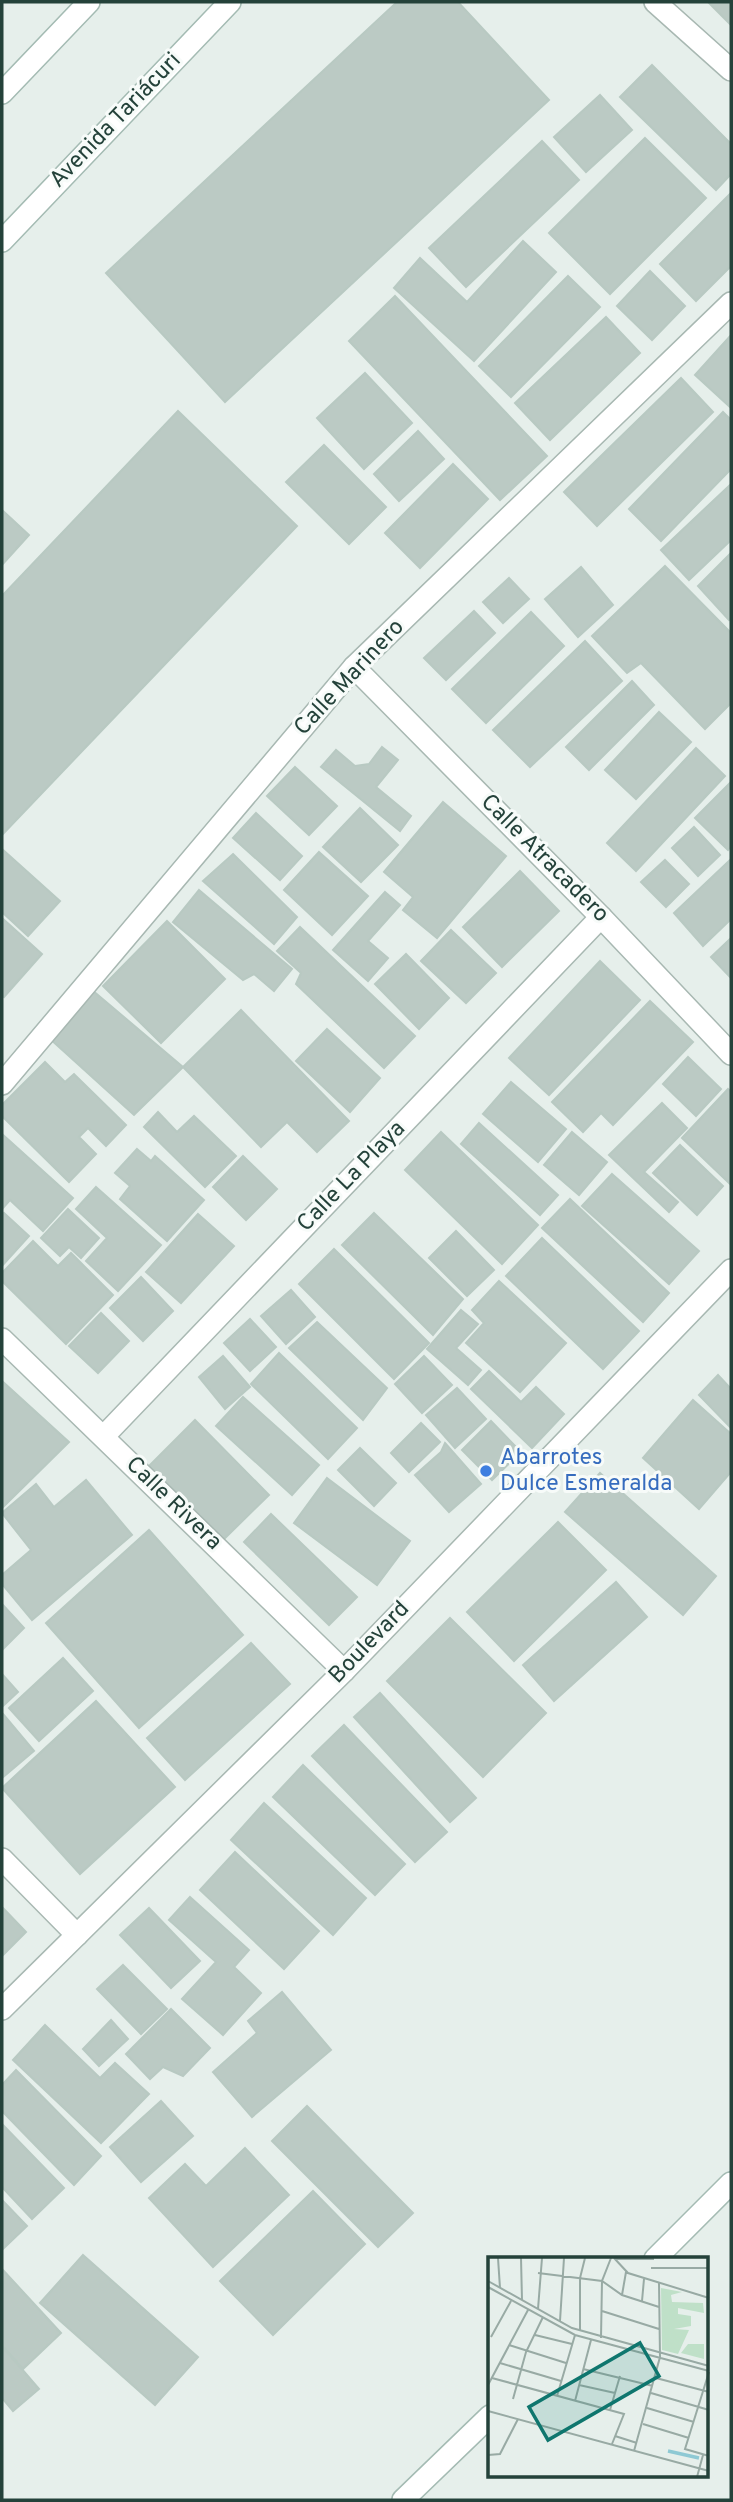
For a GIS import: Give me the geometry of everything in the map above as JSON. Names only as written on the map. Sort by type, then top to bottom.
[{"type":"street","points":[[2,93],[89,2]]},
{"type":"street","name":"Avenida Tariácuri","points":[[2,241],[230,2]]},
{"type":"street","points":[[654,2],[731,70]]},
{"type":"street","name":"Calle Marinero","points":[[2,1084],[354,667],[731,303]]},
{"type":"street","name":"Calle Atracadero","points":[[354,667],[601,917],[731,1054]]},
{"type":"street","name":"Calle La Playa","points":[[104,1436],[601,917]]},
{"type":"street","name":"Boulevard","points":[[2,2009],[344,1671],[731,1270]]},
{"type":"street","name":"Calle Rivera","points":[[2,1339],[344,1671]]},
{"type":"street","points":[[2,1859],[77,1935]]},
{"type":"street","points":[[657,2257],[731,2183]]},
{"type":"street","points":[[403,2500],[488,2418]]},
{"type":"building","points":[[397,2],[458,2],[549,100],[225,402],[106,273]]},
{"type":"building","points":[[708,2],[731,2],[731,25]]},
{"type":"building","points":[[652,65],[731,144],[731,174],[716,190],[620,97]]},
{"type":"building","points":[[600,95],[632,130],[586,172],[554,137]]},
{"type":"building","points":[[645,138],[706,198],[610,294],[549,233]]},
{"type":"building","points":[[542,141],[579,180],[466,287],[429,248]]},
{"type":"building","points":[[731,193],[731,266],[696,301],[660,264]]},
{"type":"building","points":[[523,241],[556,272],[474,361],[394,288],[420,258],[467,302]]},
{"type":"building","points":[[650,271],[685,306],[652,340],[617,306]]},
{"type":"building","points":[[568,276],[600,307],[511,397],[479,366]]},
{"type":"building","points":[[395,296],[547,456],[500,500],[349,341]]},
{"type":"building","points":[[606,317],[640,353],[550,440],[515,403]]},
{"type":"building","points":[[731,335],[731,408],[695,375]]},
{"type":"building","points":[[365,373],[412,423],[364,469],[317,418]]},
{"type":"building","points":[[681,378],[713,412],[597,526],[564,492]]},
{"type":"building","points":[[178,411],[297,526],[2,835],[2,596]]},
{"type":"building","points":[[723,412],[731,420],[731,469],[661,541],[629,509]]},
{"type":"building","points":[[418,431],[444,459],[399,501],[374,474]]},
{"type":"building","points":[[324,445],[386,507],[349,544],[286,482]]},
{"type":"building","points":[[453,464],[488,499],[420,568],[385,533]]},
{"type":"building","points":[[731,484],[731,540],[689,580],[661,550]]},
{"type":"building","points":[[2,510],[29,535],[2,565]]},
{"type":"building","points":[[731,553],[731,618],[729,620],[698,586]]},
{"type":"building","points":[[665,566],[731,633],[731,703],[705,729],[641,663],[627,673],[592,636]]},
{"type":"building","points":[[581,567],[613,605],[578,637],[545,599]]},
{"type":"building","points":[[509,578],[529,599],[503,623],[483,602]]},
{"type":"building","points":[[474,611],[495,633],[446,680],[424,658]]},
{"type":"building","points":[[531,612],[564,646],[486,723],[452,689]]},
{"type":"building","points":[[585,641],[622,681],[530,767],[493,730]]},
{"type":"building","points":[[632,681],[654,705],[589,770],[566,747]]},
{"type":"building","points":[[659,712],[691,742],[636,799],[605,770]]},
{"type":"building","points":[[382,747],[398,760],[376,787],[411,816],[400,831],[321,767],[336,750],[355,766],[369,764]]},
{"type":"building","points":[[696,748],[725,776],[636,871],[607,843]]},
{"type":"building","points":[[295,767],[337,806],[309,835],[267,796]]},
{"type":"building","points":[[731,782],[731,846],[728,850],[695,818]]},
{"type":"building","points":[[443,802],[506,856],[437,938],[403,910],[413,897],[384,872]]},
{"type":"building","points":[[360,808],[398,845],[361,882],[323,847]]},
{"type":"building","points":[[256,813],[302,856],[280,880],[233,838]]},
{"type":"building","points":[[694,827],[720,855],[698,876],[672,848]]},
{"type":"building","points":[[2,849],[60,901],[28,936],[2,912]]},
{"type":"building","points":[[319,852],[368,896],[332,935],[284,890]]},
{"type":"building","points":[[233,854],[297,917],[274,944],[203,881]]},
{"type":"building","points":[[731,859],[731,919],[703,946],[674,913]]},
{"type":"building","points":[[665,860],[689,884],[666,907],[641,882]]},
{"type":"building","points":[[520,871],[559,911],[502,967],[463,927]]},
{"type":"building","points":[[199,890],[292,969],[274,991],[254,974],[243,980],[173,922]]},
{"type":"building","points":[[385,892],[400,905],[368,941],[388,958],[368,981],[333,950]]},
{"type":"building","points":[[2,918],[42,954],[4,997],[2,995]]},
{"type":"building","points":[[167,921],[225,979],[161,1043],[103,986]]},
{"type":"building","points":[[300,927],[415,1036],[384,1068],[296,984],[301,973],[277,951]]},
{"type":"building","points":[[451,930],[496,973],[466,1003],[421,961]]},
{"type":"building","points":[[731,938],[731,978],[711,957]]},
{"type":"building","points":[[406,954],[449,998],[419,1029],[375,984]]},
{"type":"building","points":[[600,961],[640,1000],[549,1095],[509,1058]]},
{"type":"building","points":[[92,990],[183,1067],[134,1115],[49,1038]]},
{"type":"building","points":[[650,1001],[693,1042],[613,1125],[601,1113],[583,1132],[552,1102]]},
{"type":"building","points":[[241,1010],[349,1121],[317,1152],[287,1122],[261,1147],[183,1067]]},
{"type":"building","points":[[327,1029],[380,1078],[350,1112],[296,1061]]},
{"type":"building","points":[[688,1057],[721,1089],[696,1116],[663,1084]]},
{"type":"building","points":[[45,1062],[65,1082],[74,1074],[126,1125],[106,1146],[88,1128],[79,1137],[96,1154],[69,1182],[2,1116],[2,1105]]},
{"type":"building","points":[[511,1082],[566,1129],[538,1162],[483,1114]]},
{"type":"building","points":[[728,1089],[731,1092],[731,1185],[682,1138]]},
{"type":"building","points":[[662,1103],[687,1128],[644,1172],[678,1202],[669,1212],[609,1155]]},
{"type":"building","points":[[158,1112],[177,1132],[194,1116],[236,1156],[205,1187],[144,1127]]},
{"type":"building","points":[[479,1123],[558,1195],[540,1215],[461,1144]]},
{"type":"building","points":[[441,1132],[538,1225],[502,1264],[405,1170]]},
{"type":"building","points":[[572,1132],[607,1162],[579,1195],[544,1165]]},
{"type":"building","points":[[2,1134],[73,1198],[43,1231],[10,1200],[2,1209]]},
{"type":"building","points":[[680,1145],[723,1186],[697,1215],[653,1173]]},
{"type":"building","points":[[137,1149],[151,1161],[155,1156],[204,1200],[167,1241],[120,1199],[130,1186],[115,1173]]},
{"type":"building","points":[[243,1156],[277,1189],[246,1220],[213,1187]]},
{"type":"building","points":[[612,1174],[699,1251],[669,1284],[582,1206]]},
{"type":"building","points":[[96,1187],[161,1245],[118,1291],[86,1261],[107,1238],[76,1209]]},
{"type":"building","points":[[570,1199],[669,1293],[643,1322],[542,1228]]},
{"type":"building","points":[[68,1209],[99,1238],[81,1258],[69,1247],[60,1256],[41,1238]]},
{"type":"building","points":[[4,1213],[29,1236],[2,1266],[2,1215]]},
{"type":"building","points":[[374,1213],[463,1299],[433,1335],[342,1245]]},
{"type":"building","points":[[198,1214],[234,1246],[181,1303],[146,1272]]},
{"type":"building","points":[[456,1231],[494,1270],[467,1296],[429,1258]]},
{"type":"building","points":[[542,1238],[639,1331],[603,1369],[506,1276]]},
{"type":"building","points":[[33,1241],[58,1266],[71,1253],[113,1295],[66,1344],[2,1281],[2,1273]]},
{"type":"building","points":[[334,1249],[429,1343],[394,1379],[299,1284]]},
{"type":"building","points":[[141,1277],[173,1311],[143,1341],[110,1308]]},
{"type":"building","points":[[499,1281],[566,1343],[520,1392],[466,1343],[484,1323],[472,1310]]},
{"type":"building","points":[[291,1290],[315,1317],[286,1344],[261,1316]]},
{"type":"building","points":[[461,1310],[478,1324],[456,1348],[481,1370],[468,1385],[427,1349]]},
{"type":"building","points":[[101,1313],[129,1341],[98,1373],[69,1346]]},
{"type":"building","points":[[250,1319],[276,1347],[250,1371],[224,1343]]},
{"type":"building","points":[[317,1322],[387,1388],[363,1420],[289,1348]]},
{"type":"building","points":[[279,1353],[357,1428],[328,1459],[251,1384]]},
{"type":"building","points":[[223,1356],[250,1387],[225,1409],[199,1377]]},
{"type":"building","points":[[424,1356],[452,1385],[422,1413],[395,1384]]},
{"type":"building","points":[[489,1371],[521,1402],[536,1387],[564,1414],[532,1448],[471,1389]]},
{"type":"building","points":[[718,1375],[731,1389],[731,1428],[699,1395]]},
{"type":"building","points":[[2,1381],[69,1442],[2,1508]]},
{"type":"building","points":[[457,1388],[486,1419],[455,1448],[426,1415]]},
{"type":"building","points":[[243,1397],[319,1465],[292,1495],[216,1426]]},
{"type":"building","points":[[693,1400],[731,1434],[731,1472],[699,1509],[643,1458]]},
{"type":"building","points":[[195,1420],[269,1495],[223,1540],[149,1466]]},
{"type":"building","points":[[491,1421],[521,1452],[492,1480],[462,1450]]},
{"type":"building","points":[[421,1423],[440,1442],[409,1472],[391,1453]]},
{"type":"building","points":[[445,1443],[481,1484],[449,1512],[415,1475],[441,1452]]},
{"type":"building","points":[[360,1448],[396,1483],[374,1506],[338,1470]]},
{"type":"building","points":[[600,1473],[716,1576],[683,1615],[565,1512]]},
{"type":"building","points":[[327,1478],[410,1541],[377,1585],[294,1523]]},
{"type":"building","points":[[86,1480],[132,1535],[32,1620],[2,1584],[2,1575],[31,1550],[2,1513],[36,1484],[54,1507]]},
{"type":"building","points":[[271,1514],[357,1597],[329,1625],[244,1542]]},
{"type":"building","points":[[558,1522],[606,1570],[514,1661],[467,1612]]},
{"type":"building","points":[[149,1530],[243,1635],[139,1728],[46,1623]]},
{"type":"building","points":[[616,1582],[647,1617],[554,1701],[523,1665]]},
{"type":"building","points":[[2,1604],[24,1628],[2,1650]]},
{"type":"building","points":[[450,1618],[546,1713],[483,1777],[387,1681]]},
{"type":"building","points":[[251,1643],[290,1684],[185,1780],[147,1738]]},
{"type":"building","points":[[63,1658],[93,1691],[39,1741],[9,1708]]},
{"type":"building","points":[[2,1674],[18,1692],[2,1707]]},
{"type":"building","points":[[380,1693],[476,1798],[450,1822],[354,1717]]},
{"type":"building","points":[[96,1701],[175,1787],[80,1874],[2,1788]]},
{"type":"building","points":[[3,1714],[34,1751],[2,1778],[2,1716]]},
{"type":"building","points":[[344,1725],[447,1832],[415,1862],[312,1756]]},
{"type":"building","points":[[303,1765],[405,1864],[375,1895],[273,1797]]},
{"type":"building","points":[[264,1803],[366,1898],[333,1935],[231,1840]]},
{"type":"building","points":[[235,1852],[319,1931],[284,1969],[200,1890]]},
{"type":"building","points":[[190,1897],[249,1950],[234,1967],[261,1993],[223,2035],[182,1999],[216,1962],[169,1920]]},
{"type":"building","points":[[2,1907],[26,1932],[2,1956]]},
{"type":"building","points":[[149,1908],[200,1961],[171,1988],[120,1935]]},
{"type":"building","points":[[123,1965],[167,2009],[141,2034],[97,1989]]},
{"type":"building","points":[[282,1992],[331,2050],[252,2117],[213,2072],[257,2033],[248,2021]]},
{"type":"building","points":[[171,2009],[210,2048],[183,2076],[163,2067],[150,2079],[126,2054]]},
{"type":"building","points":[[111,2020],[128,2039],[99,2066],[83,2049]]},
{"type":"building","points":[[45,2025],[100,2078],[115,2063],[149,2094],[101,2143],[13,2060]]},
{"type":"building","points":[[16,2070],[101,2156],[74,2185],[2,2111],[2,2085]]},
{"type":"building","points":[[161,2101],[193,2136],[141,2182],[110,2147]]},
{"type":"building","points":[[307,2106],[413,2213],[378,2247],[272,2141]]},
{"type":"building","points":[[2,2124],[64,2188],[32,2219],[2,2187]]},
{"type":"building","points":[[245,2148],[289,2195],[213,2267],[149,2198],[185,2164],[206,2186]]},
{"type":"building","points":[[313,2191],[365,2244],[273,2335],[220,2281]]},
{"type":"building","points":[[2,2200],[27,2226],[2,2250]]},
{"type":"building","points":[[83,2255],[198,2357],[155,2405],[40,2303]]},
{"type":"building","points":[[2,2269],[61,2333],[23,2369],[2,2346]]},
{"type":"building","points":[[2,2346],[39,2389],[13,2411],[2,2398]]},
{"type":"place","name":"Abarrotes Dulce Esmeralda","points":[[486,1471]]}]
